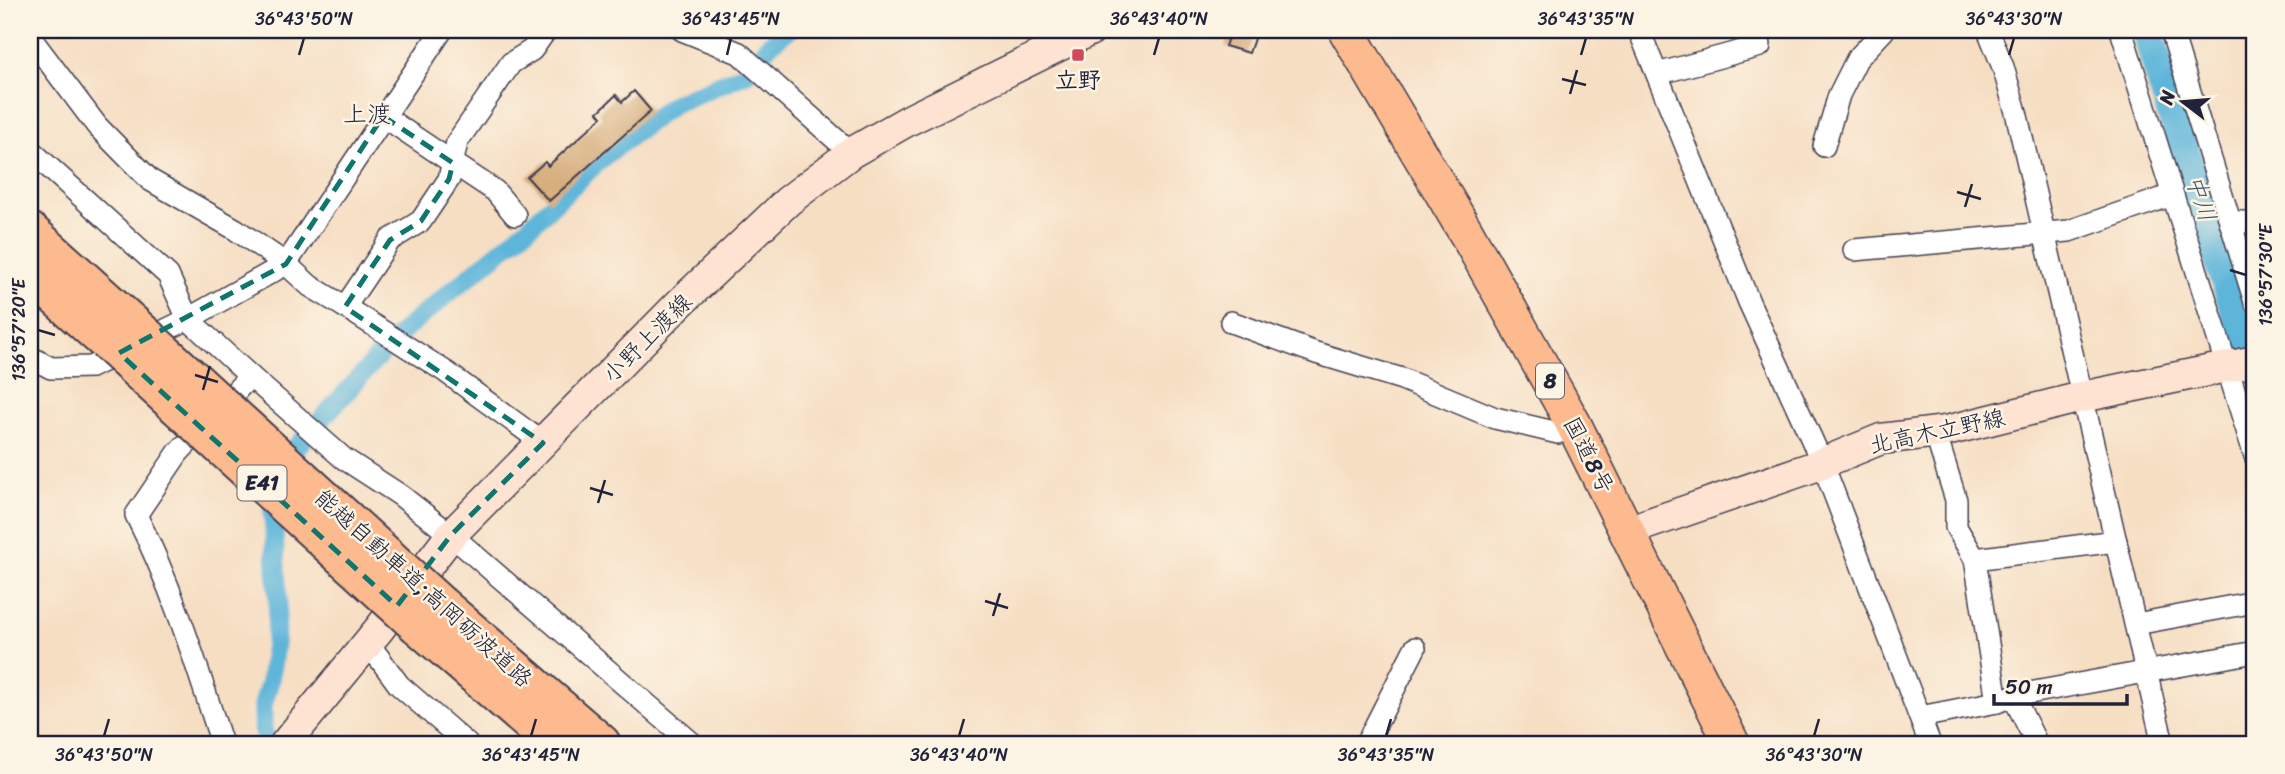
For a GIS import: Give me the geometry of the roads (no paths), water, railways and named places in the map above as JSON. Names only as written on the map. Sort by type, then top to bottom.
[{"type":"highway","name":"国道8号","points":[[1346,30],[1467,234],[1573,422],[1732,744]]},
{"type":"highway","name":"能越自動車道;高岡砺波道路","points":[[30,232],[118,332],[429,615],[555,744]]},
{"type":"highway","name":"能越自動車道;高岡砺波道路","points":[[30,273],[118,332]]},
{"type":"highway","name":"能越自動車道;高岡砺波道路","points":[[429,615],[601,744]]},
{"type":"main road","name":"小野上渡線","points":[[285,744],[451,536],[679,304],[788,201],[851,153],[909,120],[1091,30]]},
{"type":"main road","name":"北高木立野線","points":[[1627,531],[1881,439],[1935,432],[2237,364]]},
{"type":"street","points":[[30,357],[51,368],[92,367],[188,319],[286,264],[442,30]]},
{"type":"street","points":[[345,307],[390,240],[421,221],[449,179],[457,142],[511,63],[532,50],[546,30]]},
{"type":"street","points":[[682,30],[739,54],[851,153]]},
{"type":"street","points":[[1639,30],[1749,302],[1822,462],[1930,744]]},
{"type":"street","points":[[1657,74],[1760,46],[1758,30]]},
{"type":"street","points":[[1824,146],[1839,96],[1857,58],[1884,30]]},
{"type":"street","points":[[1988,30],[2003,67],[2016,112],[2163,744]]},
{"type":"street","points":[[2121,30],[2172,195],[2237,364],[2255,456]]},
{"type":"street","points":[[2171,30],[2255,302]]},
{"type":"street","points":[[30,37],[97,126],[150,180],[235,229],[286,264],[310,286],[446,372],[543,443]]},
{"type":"street","points":[[383,116],[495,191],[515,215]]},
{"type":"street","points":[[30,150],[168,275],[188,319],[250,376],[343,458],[400,495],[451,536],[682,741]]},
{"type":"street","points":[[1854,250],[2068,231],[2172,195]]},
{"type":"street","points":[[2230,222],[2255,222]]},
{"type":"street","points":[[1231,322],[1317,354],[1402,379],[1495,418],[1558,433],[1573,422]]},
{"type":"street","points":[[222,744],[190,645],[136,515],[178,453],[250,376]]},
{"type":"street","points":[[1935,432],[1956,500],[1956,527],[1975,559],[2005,699],[2037,744]]},
{"type":"street","points":[[1975,559],[2116,541]]},
{"type":"street","points":[[2136,624],[2255,602]]},
{"type":"street","points":[[368,643],[399,685],[467,744]]},
{"type":"street","points":[[1366,744],[1415,648]]},
{"type":"street","points":[[1920,717],[2255,652]]},
{"type":"waterway","points":[[280,465],[388,346],[528,228],[602,158],[673,104],[747,73],[770,44],[788,30]]},
{"type":"waterway","name":"中川","points":[[2147,30],[2194,184],[2255,367]]},
{"type":"waterway","points":[[267,744],[263,728],[263,705],[270,681],[278,603],[272,495]]},
{"type":"place","name":"立野","points":[[1078,55]]},
{"type":"district","name":"上渡","points":[[367,114]]}]
